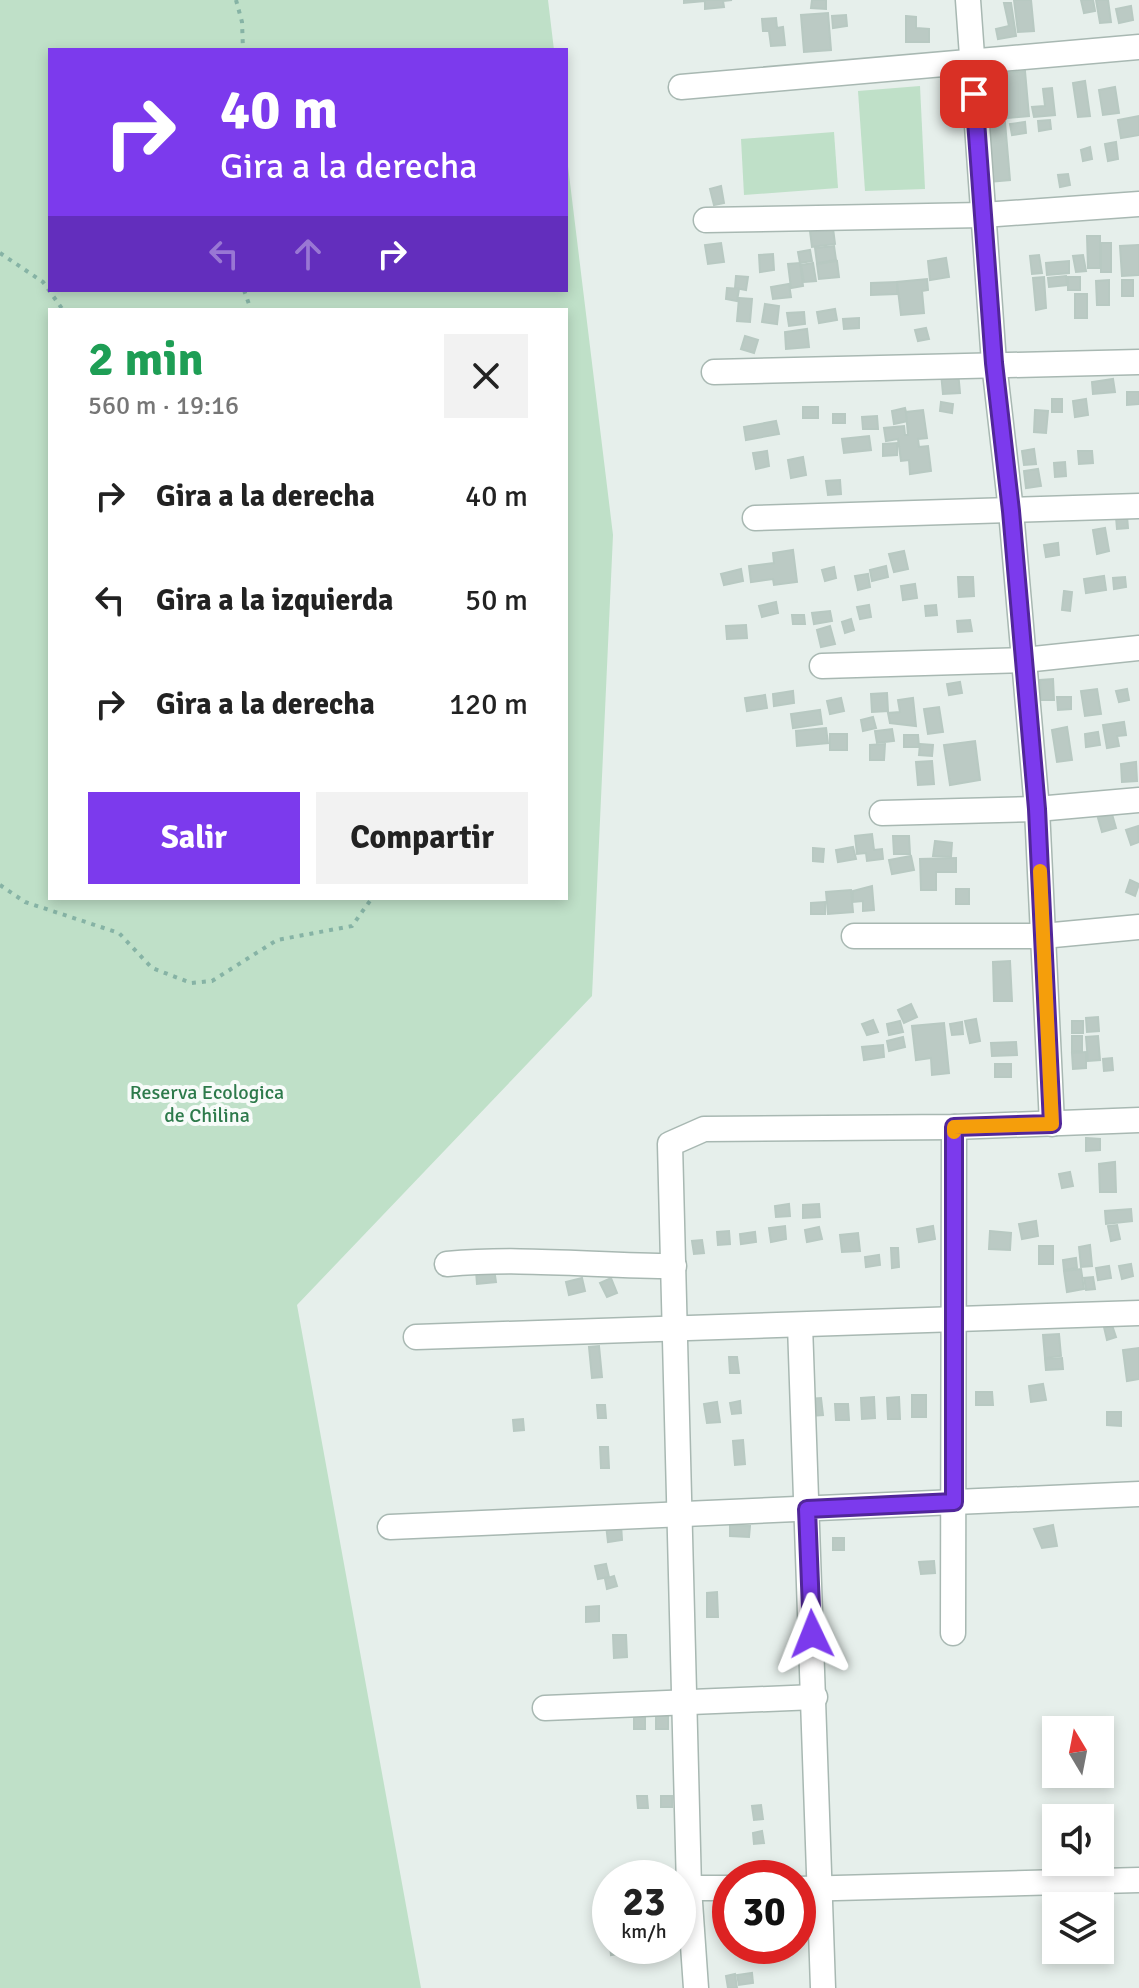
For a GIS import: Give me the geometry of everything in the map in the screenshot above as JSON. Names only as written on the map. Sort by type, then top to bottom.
[{"type":"street","points":[[968,0],[994,363],[1011,511],[1037,809],[1052,1124]]},
{"type":"street","points":[[681,87],[1139,47]]},
{"type":"street","points":[[706,220],[983,215],[1139,204]]},
{"type":"street","points":[[714,372],[994,363],[1139,362]]},
{"type":"street","points":[[755,518],[1139,506]]},
{"type":"street","points":[[822,666],[1024,660],[1139,648]]},
{"type":"street","points":[[882,813],[1037,809],[1139,800]]},
{"type":"street","points":[[854,936],[1043,936],[1139,927]]},
{"type":"street","points":[[688,1860],[670,1144],[704,1129],[954,1127],[1139,1120]]},
{"type":"street","points":[[953,1633],[954,1127]]},
{"type":"street","points":[[447,1264],[507,1259],[605,1266],[674,1266]]},
{"type":"street","points":[[416,1337],[1139,1313]]},
{"type":"street","points":[[800,1325],[815,1697],[811,1860]]},
{"type":"street","points":[[390,1527],[1139,1494]]},
{"type":"street","points":[[545,1708],[815,1697]]},
{"type":"street","points":[[816,1889],[1139,1880]]},
{"type":"street","points":[[816,1935],[823,1988]]},
{"type":"street","points":[[694,1964],[696,1988]]},
{"type":"path","points":[[236,0],[242,22],[243,48]]},
{"type":"path","points":[[0,253],[43,282],[48,289]]},
{"type":"path","points":[[0,885],[35,907],[119,933],[152,968],[191,983],[212,981],[277,940],[352,926],[371,900]]},
{"type":"green space","name":"Reserva Ecologica de Chilina","points":[[0,0],[548,0],[554,48],[48,48],[48,292],[568,292],[568,166],[613,535],[592,996],[297,1305],[421,1988],[0,1988]]},
{"type":"green space","points":[[920,86],[925,189],[865,191],[858,91]]},
{"type":"green space","points":[[834,132],[838,188],[744,195],[741,139]]},
{"type":"building","points":[[684,0],[732,0],[723,1],[724,7],[705,9],[705,1],[684,3]]},
{"type":"building","points":[[812,0],[826,0],[826,9],[811,8]]},
{"type":"building","points":[[1014,0],[1031,0],[1034,31],[1018,32]]},
{"type":"building","points":[[1081,0],[1093,0],[1095,11],[1084,13]]},
{"type":"building","points":[[1096,0],[1108,0],[1111,22],[1100,23]]},
{"type":"building","points":[[1004,3],[1011,3],[1016,36],[998,39],[996,29],[1009,26]]},
{"type":"building","points":[[1131,6],[1133,20],[1119,23],[1116,9]]},
{"type":"building","points":[[828,13],[831,50],[804,52],[801,15]]},
{"type":"building","points":[[846,15],[847,26],[833,28],[832,16]]},
{"type":"building","points":[[906,16],[916,17],[916,28],[929,29],[929,42],[906,42]]},
{"type":"building","points":[[776,18],[777,28],[783,27],[785,45],[771,46],[769,31],[763,31],[762,19]]},
{"type":"building","points":[[1025,71],[1029,116],[1008,118],[1004,73]]},
{"type":"building","points":[[1085,81],[1090,116],[1078,117],[1073,83]]},
{"type":"building","points":[[1115,87],[1119,113],[1103,115],[1099,90]]},
{"type":"building","points":[[1052,88],[1055,115],[1034,117],[1032,107],[1045,106],[1043,89]]},
{"type":"building","points":[[993,95],[995,111],[1006,110],[1006,119],[984,121],[982,96]]},
{"type":"building","points":[[1139,116],[1139,135],[1121,138],[1118,120]]},
{"type":"building","points":[[1050,120],[1051,129],[1039,131],[1038,121]]},
{"type":"building","points":[[1005,122],[1010,180],[989,182],[984,124]]},
{"type":"building","points":[[1025,122],[1026,133],[1012,135],[1010,124]]},
{"type":"building","points":[[1116,142],[1118,159],[1108,161],[1105,144]]},
{"type":"building","points":[[1090,147],[1092,159],[1083,161],[1081,150]]},
{"type":"building","points":[[1068,174],[1070,185],[1060,187],[1058,175]]},
{"type":"building","points":[[721,186],[724,203],[714,205],[710,189]]},
{"type":"building","points":[[833,228],[835,244],[812,247],[810,231]]},
{"type":"building","points":[[1087,236],[1100,236],[1100,268],[1088,268]]},
{"type":"building","points":[[721,243],[724,262],[708,264],[705,245]]},
{"type":"building","points":[[1101,243],[1111,243],[1111,272],[1101,272]]},
{"type":"building","points":[[1139,245],[1139,275],[1122,276],[1120,246]]},
{"type":"building","points":[[834,246],[836,260],[817,263],[815,248]]},
{"type":"building","points":[[810,250],[812,261],[800,263],[798,252]]},
{"type":"building","points":[[773,254],[774,270],[760,272],[759,255]]},
{"type":"building","points":[[1039,255],[1042,273],[1032,274],[1030,256]]},
{"type":"building","points":[[1083,255],[1086,271],[1076,272],[1073,256]]},
{"type":"building","points":[[946,258],[949,277],[930,280],[928,261]]},
{"type":"building","points":[[837,261],[839,277],[819,279],[817,264]]},
{"type":"building","points":[[1069,261],[1069,273],[1047,275],[1046,263]]},
{"type":"building","points":[[800,263],[803,286],[791,288],[788,264]]},
{"type":"building","points":[[813,263],[816,281],[804,282],[801,265]]},
{"type":"building","points":[[736,276],[748,277],[746,290],[735,288]]},
{"type":"building","points":[[1066,276],[1067,285],[1049,287],[1048,278]]},
{"type":"building","points":[[1044,277],[1046,308],[1036,310],[1033,278]]},
{"type":"building","points":[[1068,277],[1080,277],[1080,290],[1068,290]]},
{"type":"building","points":[[927,279],[928,290],[922,291],[924,313],[901,315],[897,282]]},
{"type":"building","points":[[1109,280],[1109,305],[1097,305],[1096,281]]},
{"type":"building","points":[[1122,280],[1133,280],[1133,296],[1122,296]]},
{"type":"building","points":[[897,282],[897,294],[871,295],[871,283]]},
{"type":"building","points":[[789,284],[791,297],[773,299],[771,287]]},
{"type":"building","points":[[727,288],[739,289],[737,301],[726,299]]},
{"type":"building","points":[[1075,294],[1087,294],[1087,318],[1075,318]]},
{"type":"building","points":[[739,298],[752,299],[750,322],[737,321]]},
{"type":"building","points":[[765,304],[779,306],[777,324],[762,322]]},
{"type":"building","points":[[835,309],[837,320],[819,323],[817,312]]},
{"type":"building","points":[[804,312],[805,324],[789,326],[787,313]]},
{"type":"building","points":[[859,318],[859,328],[844,329],[843,319]]},
{"type":"building","points":[[926,328],[929,339],[918,341],[915,330]]},
{"type":"building","points":[[807,329],[809,347],[786,349],[785,332]]},
{"type":"building","points":[[745,336],[758,340],[754,353],[741,349]]},
{"type":"building","points":[[958,371],[960,393],[943,394],[941,373]]},
{"type":"building","points":[[1113,379],[1115,392],[1093,394],[1092,382]]},
{"type":"building","points":[[1127,392],[1139,392],[1139,404],[1127,405]]},
{"type":"building","points":[[1052,399],[1062,399],[1062,412],[1052,412]]},
{"type":"building","points":[[1086,399],[1088,415],[1075,417],[1073,401]]},
{"type":"building","points":[[941,402],[953,404],[952,413],[940,411]]},
{"type":"building","points":[[803,407],[818,407],[818,418],[803,418]]},
{"type":"building","points":[[905,408],[908,421],[894,424],[892,411]]},
{"type":"building","points":[[923,410],[927,438],[918,439],[919,447],[928,446],[931,471],[910,474],[909,460],[901,461],[898,439],[886,441],[884,428],[904,426],[905,435],[908,435],[906,412]]},
{"type":"building","points":[[1035,410],[1048,411],[1046,433],[1034,432]]},
{"type":"building","points":[[833,414],[845,414],[845,423],[833,423]]},
{"type":"building","points":[[877,416],[878,429],[863,429],[862,417]]},
{"type":"building","points":[[776,421],[779,434],[746,440],[744,427]]},
{"type":"building","points":[[869,436],[871,450],[844,453],[842,439]]},
{"type":"building","points":[[897,443],[897,455],[883,456],[883,444]]},
{"type":"building","points":[[1034,449],[1036,464],[1024,465],[1022,451]]},
{"type":"building","points":[[767,451],[769,466],[756,469],[753,453]]},
{"type":"building","points":[[1078,451],[1092,451],[1093,463],[1079,464]]},
{"type":"building","points":[[803,457],[806,475],[791,478],[788,460]]},
{"type":"building","points":[[1065,462],[1066,476],[1055,477],[1054,463]]},
{"type":"building","points":[[1038,469],[1041,486],[1026,488],[1024,471]]},
{"type":"building","points":[[840,480],[841,494],[828,495],[826,481]]},
{"type":"building","points":[[1127,516],[1128,528],[1117,529],[1116,517]]},
{"type":"building","points":[[1105,528],[1109,551],[1097,554],[1093,530]]},
{"type":"building","points":[[1058,543],[1059,555],[1046,557],[1044,545]]},
{"type":"building","points":[[793,550],[797,582],[774,585],[773,579],[751,582],[749,566],[774,563],[773,553]]},
{"type":"building","points":[[904,551],[908,569],[894,572],[889,554]]},
{"type":"building","points":[[886,566],[888,577],[872,581],[870,570]]},
{"type":"building","points":[[834,567],[836,578],[825,581],[822,570]]},
{"type":"building","points":[[741,569],[743,581],[724,585],[721,574]]},
{"type":"building","points":[[868,574],[870,587],[858,590],[855,576]]},
{"type":"building","points":[[1104,576],[1106,590],[1086,593],[1084,579]]},
{"type":"building","points":[[958,577],[973,577],[974,596],[959,597]]},
{"type":"building","points":[[1125,577],[1126,587],[1114,589],[1113,578]]},
{"type":"building","points":[[915,584],[917,598],[903,600],[901,586]]},
{"type":"building","points":[[1064,591],[1072,592],[1070,611],[1062,610]]},
{"type":"building","points":[[776,602],[778,613],[762,617],[759,606]]},
{"type":"building","points":[[869,605],[871,617],[860,619],[857,607]]},
{"type":"building","points":[[936,605],[937,615],[926,616],[925,606]]},
{"type":"building","points":[[830,611],[832,621],[814,624],[812,613]]},
{"type":"building","points":[[792,615],[804,615],[805,624],[793,624]]},
{"type":"building","points":[[851,619],[854,630],[845,633],[842,622]]},
{"type":"building","points":[[970,620],[972,631],[958,632],[957,621]]},
{"type":"building","points":[[746,625],[747,638],[727,639],[726,626]]},
{"type":"building","points":[[830,626],[835,644],[821,647],[817,630]]},
{"type":"building","points":[[1053,679],[1054,700],[1041,700],[1040,680]]},
{"type":"building","points":[[960,682],[962,693],[949,695],[947,684]]},
{"type":"building","points":[[1097,689],[1101,714],[1085,716],[1081,691]]},
{"type":"building","points":[[1127,689],[1129,700],[1119,702],[1116,691]]},
{"type":"building","points":[[793,691],[794,703],[774,706],[773,694]]},
{"type":"building","points":[[887,693],[888,711],[872,712],[871,694]]},
{"type":"building","points":[[765,695],[767,708],[747,711],[745,698]]},
{"type":"building","points":[[1057,697],[1071,697],[1071,709],[1058,710]]},
{"type":"building","points":[[841,698],[844,711],[830,714],[827,701]]},
{"type":"building","points":[[913,698],[916,726],[890,723],[888,713],[900,712],[898,700]]},
{"type":"building","points":[[939,707],[943,732],[928,734],[924,709]]},
{"type":"building","points":[[820,710],[822,724],[793,728],[791,714]]},
{"type":"building","points":[[873,717],[876,728],[863,731],[861,720]]},
{"type":"building","points":[[1124,722],[1126,735],[1117,736],[1119,746],[1107,748],[1103,725]]},
{"type":"building","points":[[1067,727],[1072,760],[1057,762],[1052,730]]},
{"type":"building","points":[[826,728],[828,743],[797,746],[796,731]]},
{"type":"building","points":[[892,729],[894,741],[877,743],[875,731]]},
{"type":"building","points":[[1098,732],[1100,745],[1086,747],[1085,734]]},
{"type":"building","points":[[830,734],[847,734],[847,750],[830,750]]},
{"type":"building","points":[[904,735],[918,735],[919,747],[904,747]]},
{"type":"building","points":[[975,741],[980,780],[950,785],[944,745]]},
{"type":"building","points":[[885,744],[884,760],[870,760],[870,745]]},
{"type":"building","points":[[920,744],[933,745],[932,756],[919,755]]},
{"type":"building","points":[[932,761],[934,784],[918,785],[916,762]]},
{"type":"building","points":[[1136,762],[1137,781],[1122,782],[1121,764]]},
{"type":"building","points":[[1112,814],[1116,828],[1102,832],[1098,818]]},
{"type":"building","points":[[1138,826],[1139,842],[1131,845],[1126,830]]},
{"type":"building","points":[[872,834],[874,850],[882,849],[883,859],[867,861],[866,853],[857,854],[855,836]]},
{"type":"building","points":[[893,836],[909,836],[910,854],[894,854]]},
{"type":"building","points":[[935,841],[952,843],[951,857],[933,856]]},
{"type":"building","points":[[853,847],[856,859],[838,862],[836,850]]},
{"type":"building","points":[[813,848],[824,849],[823,862],[813,861]]},
{"type":"building","points":[[911,856],[914,870],[892,874],[889,860]]},
{"type":"building","points":[[956,858],[956,872],[936,872],[936,890],[921,890],[920,859]]},
{"type":"building","points":[[1130,880],[1139,884],[1135,896],[1126,892]]},
{"type":"building","points":[[872,886],[874,910],[863,911],[863,901],[853,902],[853,891]]},
{"type":"building","points":[[956,889],[969,889],[969,904],[956,904]]},
{"type":"building","points":[[851,890],[853,912],[828,914],[826,892]]},
{"type":"building","points":[[825,902],[825,914],[811,914],[811,903]]},
{"type":"building","points":[[1010,961],[1012,1001],[994,1001],[993,962]]},
{"type":"building","points":[[911,1004],[917,1017],[904,1023],[898,1010]]},
{"type":"building","points":[[1098,1017],[1099,1031],[1087,1032],[1086,1018]]},
{"type":"building","points":[[976,1019],[980,1041],[970,1043],[965,1021]]},
{"type":"building","points":[[873,1020],[878,1032],[867,1035],[862,1024]]},
{"type":"building","points":[[900,1021],[903,1032],[889,1035],[887,1024]]},
{"type":"building","points":[[1072,1021],[1083,1021],[1083,1033],[1072,1033]]},
{"type":"building","points":[[962,1022],[963,1034],[952,1035],[950,1024]]},
{"type":"building","points":[[944,1023],[949,1073],[932,1075],[931,1058],[916,1060],[912,1026]]},
{"type":"building","points":[[1072,1036],[1082,1036],[1082,1051],[1072,1051]]},
{"type":"building","points":[[1098,1036],[1100,1060],[1088,1061],[1086,1037]]},
{"type":"building","points":[[903,1037],[905,1047],[889,1051],[887,1041]]},
{"type":"building","points":[[1016,1042],[1017,1055],[992,1056],[991,1043]]},
{"type":"building","points":[[883,1045],[884,1057],[864,1060],[862,1047]]},
{"type":"building","points":[[1086,1052],[1086,1068],[1073,1069],[1072,1053]]},
{"type":"building","points":[[1112,1058],[1113,1070],[1104,1071],[1103,1059]]},
{"type":"building","points":[[995,1064],[1011,1064],[1011,1077],[995,1077]]},
{"type":"building","points":[[1086,1138],[1100,1139],[1100,1150],[1086,1151]]},
{"type":"building","points":[[1115,1162],[1116,1192],[1100,1192],[1099,1164]]},
{"type":"building","points":[[1070,1172],[1073,1186],[1062,1188],[1059,1174]]},
{"type":"building","points":[[789,1204],[790,1216],[776,1217],[775,1206]]},
{"type":"building","points":[[819,1204],[820,1217],[803,1218],[803,1205]]},
{"type":"building","points":[[1131,1209],[1132,1221],[1106,1224],[1105,1211]]},
{"type":"building","points":[[1036,1221],[1038,1236],[1022,1239],[1019,1224]]},
{"type":"building","points":[[1117,1225],[1120,1239],[1111,1241],[1108,1226]]},
{"type":"building","points":[[785,1226],[786,1239],[771,1242],[769,1228]]},
{"type":"building","points":[[933,1226],[935,1239],[919,1242],[917,1229]]},
{"type":"building","points":[[819,1227],[822,1239],[807,1242],[805,1230]]},
{"type":"building","points":[[729,1231],[730,1244],[718,1245],[717,1232]]},
{"type":"building","points":[[990,1231],[1011,1233],[1010,1250],[989,1249]]},
{"type":"building","points":[[755,1232],[756,1242],[741,1244],[740,1234]]},
{"type":"building","points":[[858,1233],[860,1251],[842,1252],[840,1235]]},
{"type":"building","points":[[702,1240],[704,1253],[694,1254],[692,1241]]},
{"type":"building","points":[[1090,1245],[1092,1266],[1081,1267],[1079,1247]]},
{"type":"building","points":[[1039,1246],[1053,1246],[1053,1264],[1039,1264]]},
{"type":"building","points":[[891,1248],[898,1248],[899,1267],[892,1268]]},
{"type":"building","points":[[879,1255],[880,1265],[866,1267],[865,1257]]},
{"type":"building","points":[[1076,1258],[1077,1268],[1064,1270],[1063,1260]]},
{"type":"building","points":[[1131,1264],[1133,1276],[1122,1279],[1119,1266]]},
{"type":"building","points":[[1109,1266],[1111,1278],[1098,1280],[1096,1268]]},
{"type":"building","points":[[494,1269],[496,1282],[477,1284],[476,1271]]},
{"type":"building","points":[[1081,1269],[1084,1289],[1067,1292],[1064,1271]]},
{"type":"building","points":[[1093,1277],[1095,1289],[1086,1290],[1084,1278]]},
{"type":"building","points":[[582,1278],[585,1291],[569,1295],[566,1282]]},
{"type":"building","points":[[611,1278],[617,1293],[607,1297],[600,1283]]},
{"type":"building","points":[[1112,1325],[1116,1337],[1107,1340],[1104,1327]]},
{"type":"building","points":[[1059,1334],[1061,1356],[1045,1358],[1043,1335]]},
{"type":"building","points":[[599,1346],[602,1377],[592,1378],[589,1347]]},
{"type":"building","points":[[1139,1348],[1139,1379],[1127,1381],[1123,1350]]},
{"type":"building","points":[[729,1357],[737,1357],[739,1373],[730,1373]]},
{"type":"building","points":[[1062,1358],[1063,1369],[1046,1370],[1045,1359]]},
{"type":"building","points":[[1043,1384],[1046,1400],[1031,1402],[1029,1386]]},
{"type":"building","points":[[976,1392],[992,1392],[993,1405],[976,1405]]},
{"type":"building","points":[[912,1395],[926,1395],[926,1417],[912,1417]]},
{"type":"building","points":[[874,1397],[875,1418],[862,1419],[861,1398]]},
{"type":"building","points":[[899,1397],[900,1419],[888,1419],[887,1398]]},
{"type":"building","points":[[821,1398],[823,1415],[810,1416],[808,1399]]},
{"type":"building","points":[[740,1401],[741,1413],[732,1414],[730,1403]]},
{"type":"building","points":[[717,1402],[720,1422],[707,1423],[704,1404]]},
{"type":"building","points":[[835,1404],[848,1404],[849,1420],[836,1420]]},
{"type":"building","points":[[597,1405],[605,1405],[606,1418],[598,1418]]},
{"type":"building","points":[[1107,1412],[1121,1412],[1121,1426],[1107,1425]]},
{"type":"building","points":[[523,1419],[524,1430],[514,1431],[513,1420]]},
{"type":"building","points":[[743,1440],[745,1464],[735,1465],[733,1441]]},
{"type":"building","points":[[600,1447],[608,1447],[609,1468],[601,1468]]},
{"type":"building","points":[[621,1524],[622,1540],[608,1542],[606,1525]]},
{"type":"building","points":[[730,1525],[750,1526],[749,1537],[730,1536]]},
{"type":"building","points":[[1053,1525],[1057,1546],[1042,1548],[1034,1529]]},
{"type":"building","points":[[833,1538],[844,1538],[844,1550],[833,1550]]},
{"type":"building","points":[[934,1561],[935,1573],[921,1574],[919,1562]]},
{"type":"building","points":[[606,1564],[609,1577],[598,1579],[595,1566]]},
{"type":"building","points":[[614,1576],[617,1586],[607,1589],[605,1579]]},
{"type":"building","points":[[717,1592],[718,1617],[707,1617],[707,1593]]},
{"type":"building","points":[[599,1606],[599,1621],[586,1622],[586,1607]]},
{"type":"building","points":[[613,1635],[626,1635],[627,1657],[614,1658]]},
{"type":"building","points":[[634,1716],[645,1716],[645,1729],[634,1729]]},
{"type":"building","points":[[656,1716],[668,1716],[668,1729],[656,1729]]},
{"type":"building","points":[[637,1796],[647,1796],[648,1808],[638,1808]]},
{"type":"building","points":[[661,1796],[672,1796],[672,1807],[661,1807]]},
{"type":"building","points":[[761,1805],[763,1819],[754,1820],[752,1806]]},
{"type":"building","points":[[762,1831],[764,1843],[754,1844],[753,1833]]},
{"type":"building","points":[[752,1973],[753,1983],[739,1985],[737,1975]]},
{"type":"building","points":[[735,1974],[737,1988],[728,1988],[726,1976]]},
{"type":"slow traffic","points":[[954,1132],[954,1127],[1052,1124],[1040,871]]},
{"type":"route","points":[[812,1634],[807,1509],[954,1502],[954,1127],[1052,1124],[1037,809],[1011,511],[994,363],[974,94]]}]
